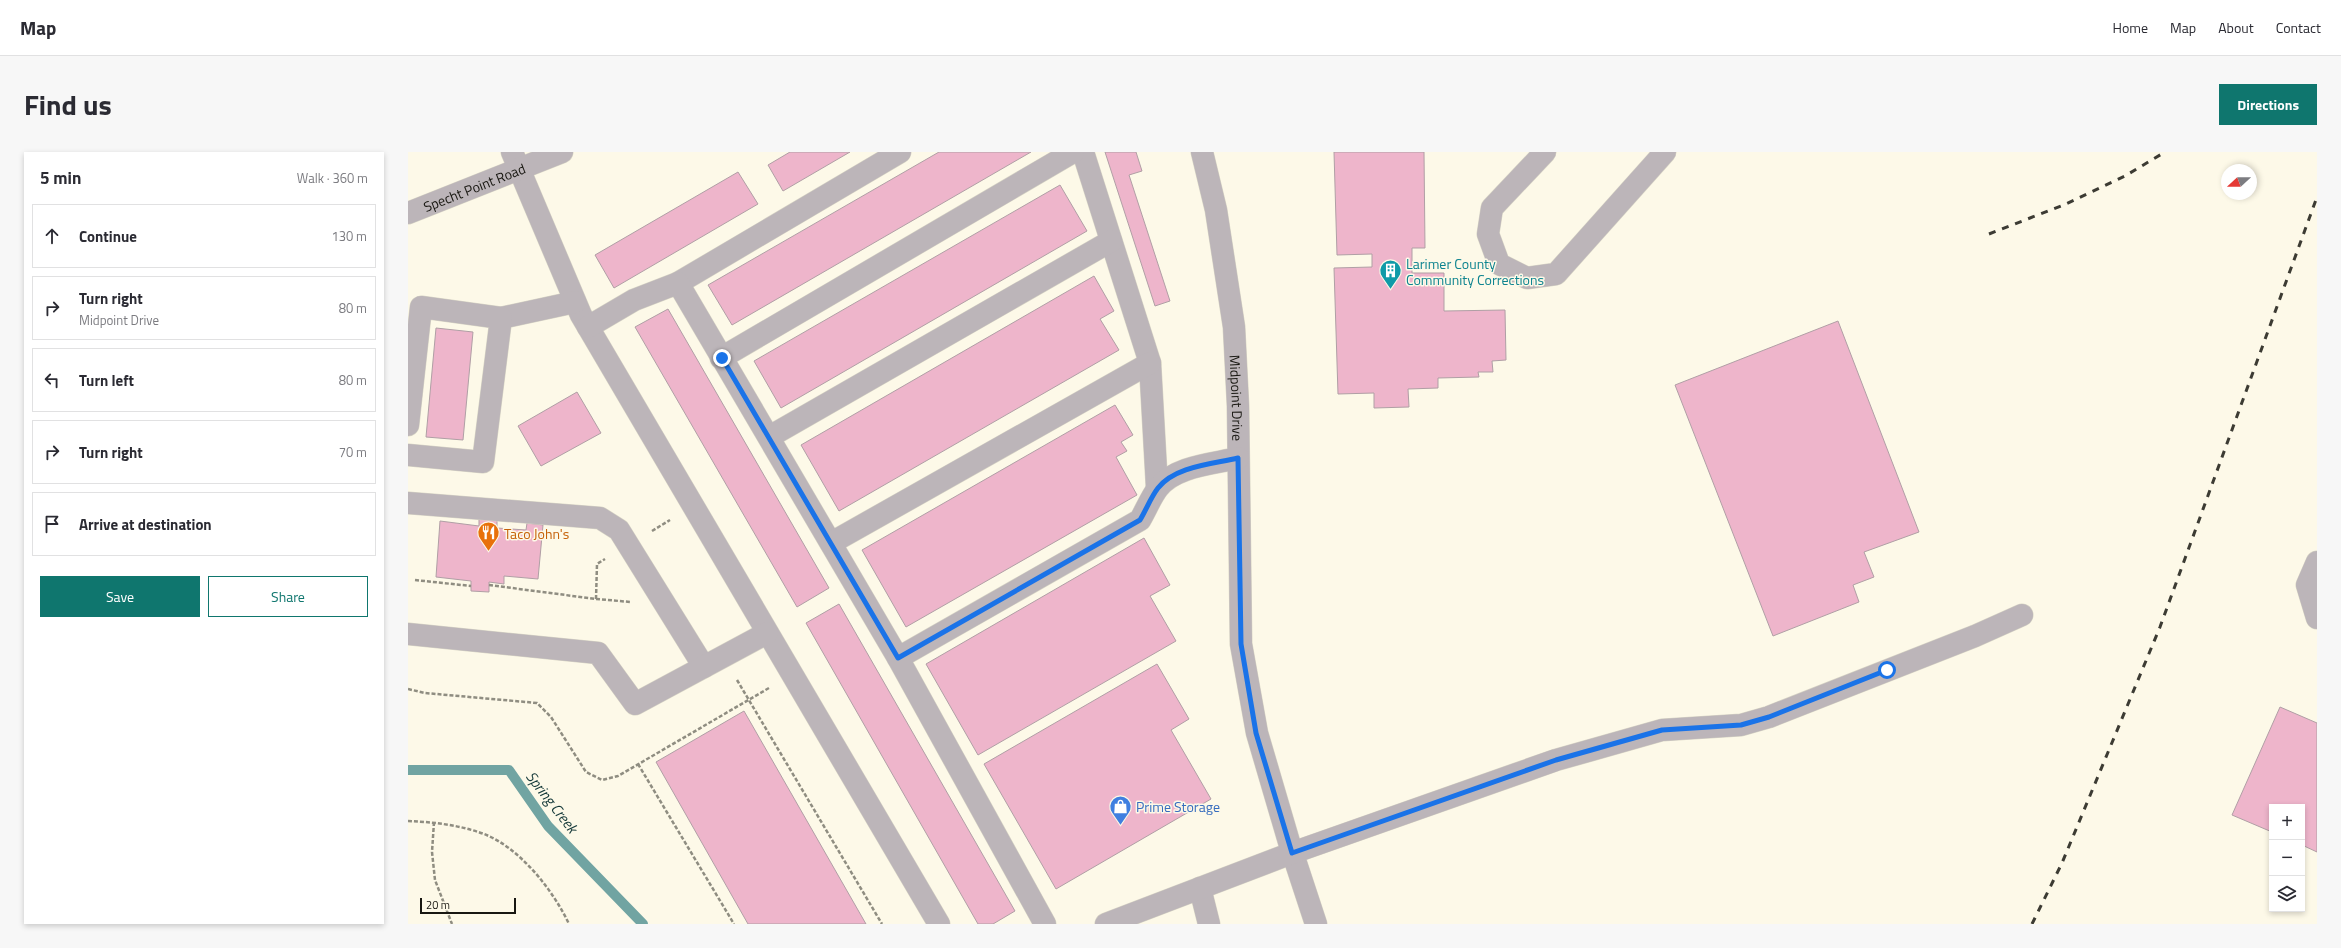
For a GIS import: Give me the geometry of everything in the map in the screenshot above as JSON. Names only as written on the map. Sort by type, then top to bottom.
[{"type":"street","name":"Specht Point Road","points":[[408,213],[516,161],[562,152]]},
{"type":"street","points":[[588,327],[634,300],[678,283],[900,152]]},
{"type":"street","points":[[722,358],[1073,152]]},
{"type":"street","points":[[1083,152],[1150,363],[1158,488]]},
{"type":"street","name":"Midpoint Drive","points":[[1202,152],[1216,210],[1234,327],[1238,406],[1241,644],[1256,733],[1292,853],[1316,924]]},
{"type":"street","points":[[1545,152],[1492,208],[1488,234],[1499,264],[1527,278],[1556,274],[1665,152]]},
{"type":"street","points":[[516,161],[575,302],[588,327],[939,924]]},
{"type":"street","points":[[769,437],[1111,241]]},
{"type":"street","points":[[678,283],[898,658],[1045,924]]},
{"type":"street","points":[[408,425],[421,307],[502,318],[575,302]]},
{"type":"street","points":[[408,455],[483,462],[502,318]]},
{"type":"street","points":[[831,544],[1150,363]]},
{"type":"street","points":[[898,658],[1140,520],[1158,488],[1164,481],[1178,473],[1238,458]]},
{"type":"street","points":[[408,503],[600,518],[619,530],[704,667]]},
{"type":"street","points":[[2317,562],[2307,585],[2317,618]]},
{"type":"street","points":[[1106,924],[1292,853],[1556,760],[1662,730],[1741,725],[1769,717],[1975,636],[2022,615]]},
{"type":"street","points":[[408,634],[598,653],[635,704],[767,633]]},
{"type":"street","points":[[1200,888],[1209,924]]},
{"type":"path","points":[[647,534],[673,518]]},
{"type":"path","points":[[596,599],[596,564],[611,556]]},
{"type":"path","points":[[415,580],[471,586]]},
{"type":"path","points":[[489,585],[631,602]]},
{"type":"path","points":[[735,676],[882,924]]},
{"type":"path","points":[[408,689],[425,693],[537,703],[551,717],[586,772],[602,780],[618,776],[776,684]]},
{"type":"path","points":[[638,764],[734,924]]},
{"type":"path","points":[[408,821],[434,822],[484,834],[512,851],[539,876],[560,906],[569,924]]},
{"type":"path","points":[[434,822],[432,852],[435,880],[452,924]]},
{"type":"building","points":[[790,152],[850,152],[783,191],[768,165]]},
{"type":"building","points":[[939,152],[1031,152],[732,325],[708,285]]},
{"type":"building","points":[[1105,152],[1136,152],[1142,171],[1129,175],[1170,301],[1155,306]]},
{"type":"building","name":"Larimer County Community Corrections","points":[[1334,152],[1424,152],[1425,248],[1412,248],[1412,273],[1444,273],[1444,311],[1505,310],[1506,360],[1492,361],[1493,372],[1478,372],[1479,377],[1438,378],[1438,388],[1408,389],[1409,407],[1374,408],[1374,393],[1338,394],[1334,268],[1372,267],[1372,254],[1337,255]]},
{"type":"building","points":[[738,172],[758,204],[614,288],[595,255]]},
{"type":"building","points":[[1060,185],[1087,231],[781,408],[754,361]]},
{"type":"building","points":[[1094,276],[1114,311],[1100,319],[1119,350],[839,511],[801,445]]},
{"type":"building","points":[[668,309],[829,588],[797,607],[635,327]]},
{"type":"building","points":[[1838,321],[1919,532],[1864,552],[1874,577],[1853,585],[1859,602],[1773,636],[1675,385]]},
{"type":"building","points":[[436,328],[473,332],[463,440],[426,437]]},
{"type":"building","points":[[577,392],[601,433],[541,466],[518,426]]},
{"type":"building","points":[[1115,405],[1133,435],[1121,442],[1127,451],[1116,457],[1137,495],[906,627],[862,550]]},
{"type":"building","name":"Taco John's","points":[[479,517],[497,518],[497,528],[526,530],[527,523],[543,525],[538,579],[504,576],[504,584],[489,582],[489,592],[471,591],[471,581],[436,577],[440,521],[479,526]]},
{"type":"building","points":[[1144,538],[1170,585],[1150,596],[1176,641],[978,755],[926,664]]},
{"type":"building","points":[[839,604],[1015,911],[993,924],[978,924],[806,623]]},
{"type":"building","points":[[1157,664],[1189,719],[1171,730],[1211,799],[1056,889],[984,764]]},
{"type":"building","points":[[2280,707],[2317,723],[2317,852],[2305,846],[2305,804],[2269,804],[2269,831],[2232,815]]},
{"type":"building","points":[[744,711],[866,924],[748,924],[656,762]]},
{"type":"waterway","name":"Spring Creek","points":[[408,770],[509,770],[548,826],[643,924]]},
{"type":"railway","points":[[1989,234],[2066,204],[2125,176],[2165,152]]},
{"type":"railway","points":[[2032,924],[2062,863],[2160,627],[2317,197]]},
{"type":"place","name":"Larimer County Community Corrections","points":[[1390,290]]},
{"type":"place","name":"Taco John's","points":[[489,552]]},
{"type":"place","name":"Prime Storage","points":[[1120,826]]},
{"type":"route","points":[[722,358],[898,658],[1140,520],[1158,488],[1164,481],[1178,473],[1238,458],[1238,533],[1241,644],[1256,733],[1292,853],[1556,760],[1662,730],[1741,725],[1769,717],[1887,670]]}]
